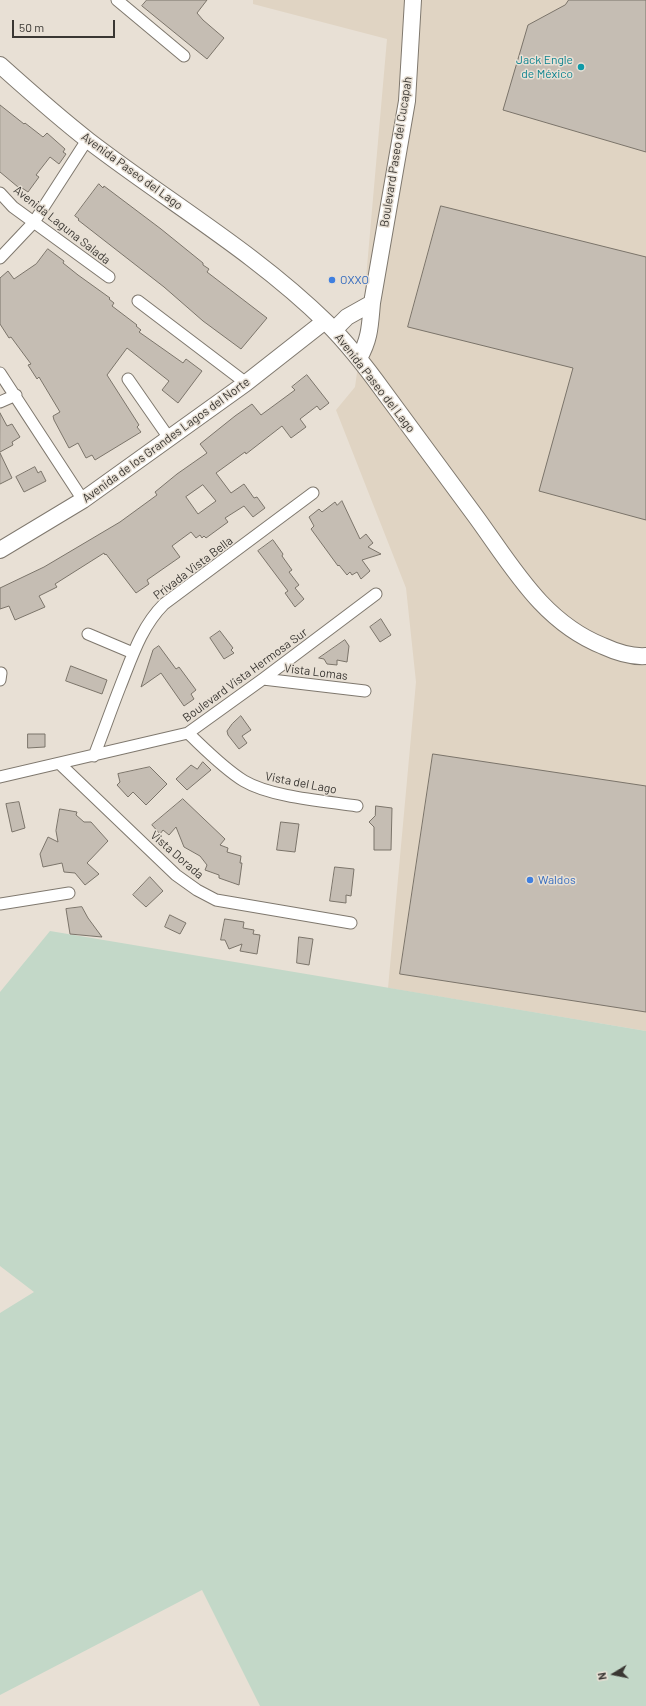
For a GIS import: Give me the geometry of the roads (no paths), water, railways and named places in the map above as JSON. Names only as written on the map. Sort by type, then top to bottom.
[{"type":"main road","name":"Boulevard Paseo del Cucapah","points":[[359,358],[368,343],[370,335],[372,304],[406,101],[413,0]]},
{"type":"main road","name":"Avenida Paseo del Lago","points":[[0,65],[87,140],[266,270],[330,326],[359,358],[495,542],[519,578],[540,603],[567,627],[592,642],[623,653],[639,657],[646,656]]},
{"type":"main road","points":[[330,326],[372,304]]},
{"type":"main road","name":"Avenida de los Grandes Lagos del Norte","points":[[0,550],[83,500],[246,383],[330,326]]},
{"type":"street","points":[[117,0],[184,56]]},
{"type":"street","points":[[0,258],[34,222],[87,140]]},
{"type":"street","name":"Avenida Laguna Salada","points":[[0,193],[14,207],[109,277]]},
{"type":"street","points":[[138,301],[246,383]]},
{"type":"street","points":[[0,373],[16,395],[83,500]]},
{"type":"street","points":[[128,379],[169,438]]},
{"type":"street","points":[[0,402],[16,395]]},
{"type":"street","name":"Privada Vista Bella","points":[[94,756],[133,653],[147,624],[164,604],[313,493]]},
{"type":"street","name":"Boulevard Vista Hermosa Sur","points":[[0,777],[188,733],[376,594]]},
{"type":"street","points":[[88,634],[133,653]]},
{"type":"street","name":"Vista Lomas","points":[[263,679],[365,691]]},
{"type":"street","name":"Vista del Lago","points":[[188,733],[232,772],[256,787],[274,793],[357,806]]},
{"type":"street","name":"Vista Dorada","points":[[60,764],[176,875],[197,890],[216,900],[351,923]]},
{"type":"street","points":[[0,904],[69,893]]},
{"type":"place","name":"Jack Engle de México","points":[[581,67]]},
{"type":"place","name":"OXXO","points":[[332,280]]},
{"type":"place","name":"Waldos","points":[[530,880]]}]
